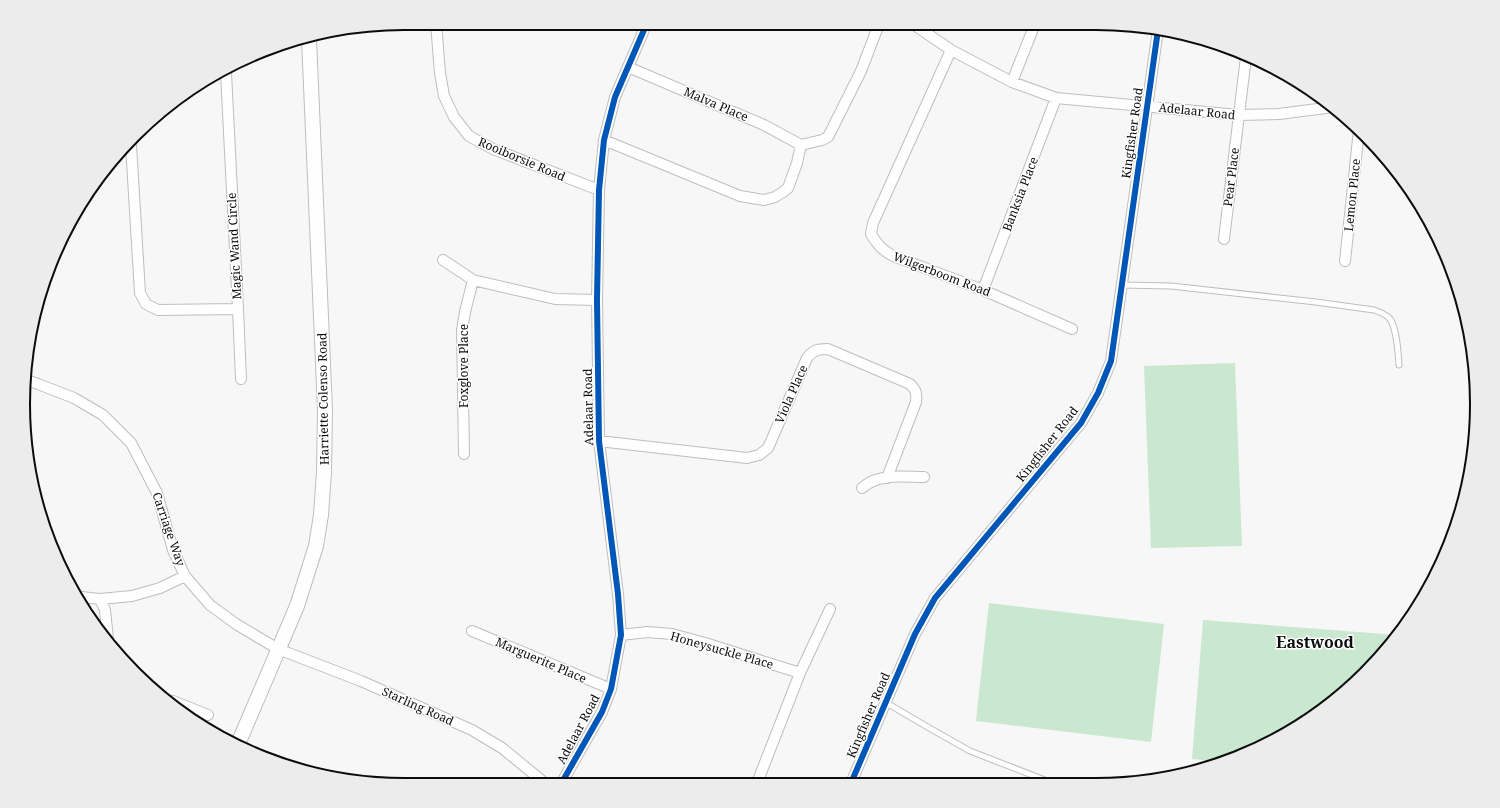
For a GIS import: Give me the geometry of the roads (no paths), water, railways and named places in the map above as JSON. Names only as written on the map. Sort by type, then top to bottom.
[{"type":"street","name":"Rooiborsie Road","points":[[437,30],[440,73],[444,96],[454,116],[469,136],[494,149],[599,190]]},
{"type":"street","name":"Adelaar Road","points":[[564,778],[602,712],[612,689],[621,635],[618,594],[599,441],[597,300],[599,190],[604,140],[615,97],[644,30]]},
{"type":"street","points":[[604,140],[740,196],[764,200],[775,198],[788,188],[797,163],[801,145],[828,137],[861,71],[877,30]]},
{"type":"street","name":"Adelaar Road","points":[[922,30],[951,50],[1012,82],[1056,98],[1239,115],[1280,114],[1325,108]]},
{"type":"street","points":[[1012,82],[1032,30]]},
{"type":"street","name":"Kingfisher Road","points":[[853,778],[915,634],[936,598],[1081,423],[1098,393],[1111,361],[1157,35]]},
{"type":"street","name":"Harriette Colenso Road","points":[[240,739],[297,606],[316,546],[321,515],[324,472],[325,410],[309,42]]},
{"type":"street","name":"Wilgerboom Road","points":[[951,50],[873,222],[871,234],[877,245],[893,256],[983,290],[1072,329]]},
{"type":"street","name":"Pear Place","points":[[1224,239],[1245,61]]},
{"type":"street","name":"Malva Place","points":[[628,68],[764,124],[801,145]]},
{"type":"street","name":"Magic Wand Circle","points":[[132,148],[140,293],[146,304],[158,310],[238,308],[226,75]]},
{"type":"street","name":"Banksia Place","points":[[983,290],[1056,98]]},
{"type":"street","name":"Lemon Place","points":[[1345,261],[1358,138]]},
{"type":"street","points":[[443,260],[472,280],[555,299],[597,300]]},
{"type":"street","name":"Foxglove Place","points":[[464,454],[462,330],[472,280]]},
{"type":"street","points":[[238,308],[241,378]]},
{"type":"street","name":"Viola Place","points":[[599,441],[747,458],[759,455],[768,448],[807,358],[812,352],[819,349],[828,349],[910,384],[917,393],[916,402],[887,478]]},
{"type":"street","name":"Carriage Way","points":[[31,383],[74,398],[103,415],[131,443],[157,493],[173,550],[185,576],[210,605],[236,624],[278,649]]},
{"type":"street","points":[[862,488],[870,481],[887,478],[924,477]]},
{"type":"street","points":[[84,597],[100,599],[132,596],[160,588],[185,576]]},
{"type":"street","points":[[100,599],[105,610],[107,632]]},
{"type":"street","points":[[759,778],[800,673],[830,609]]},
{"type":"street","name":"Marguerite Place","points":[[472,631],[612,689]]},
{"type":"street","name":"Honeysuckle Place","points":[[621,635],[647,632],[672,634],[705,642],[800,673]]},
{"type":"street","name":"Starling Road","points":[[278,649],[361,681],[472,730],[502,748],[539,778]]},
{"type":"street","points":[[180,704],[208,715]]},
{"type":"lane","points":[[1122,285],[1171,286],[1374,310],[1383,313],[1390,318],[1393,325],[1400,365]]},
{"type":"lane","points":[[885,702],[970,751],[1040,778]]},
{"type":"district","name":"Eastwood","points":[[1315,642]]}]
